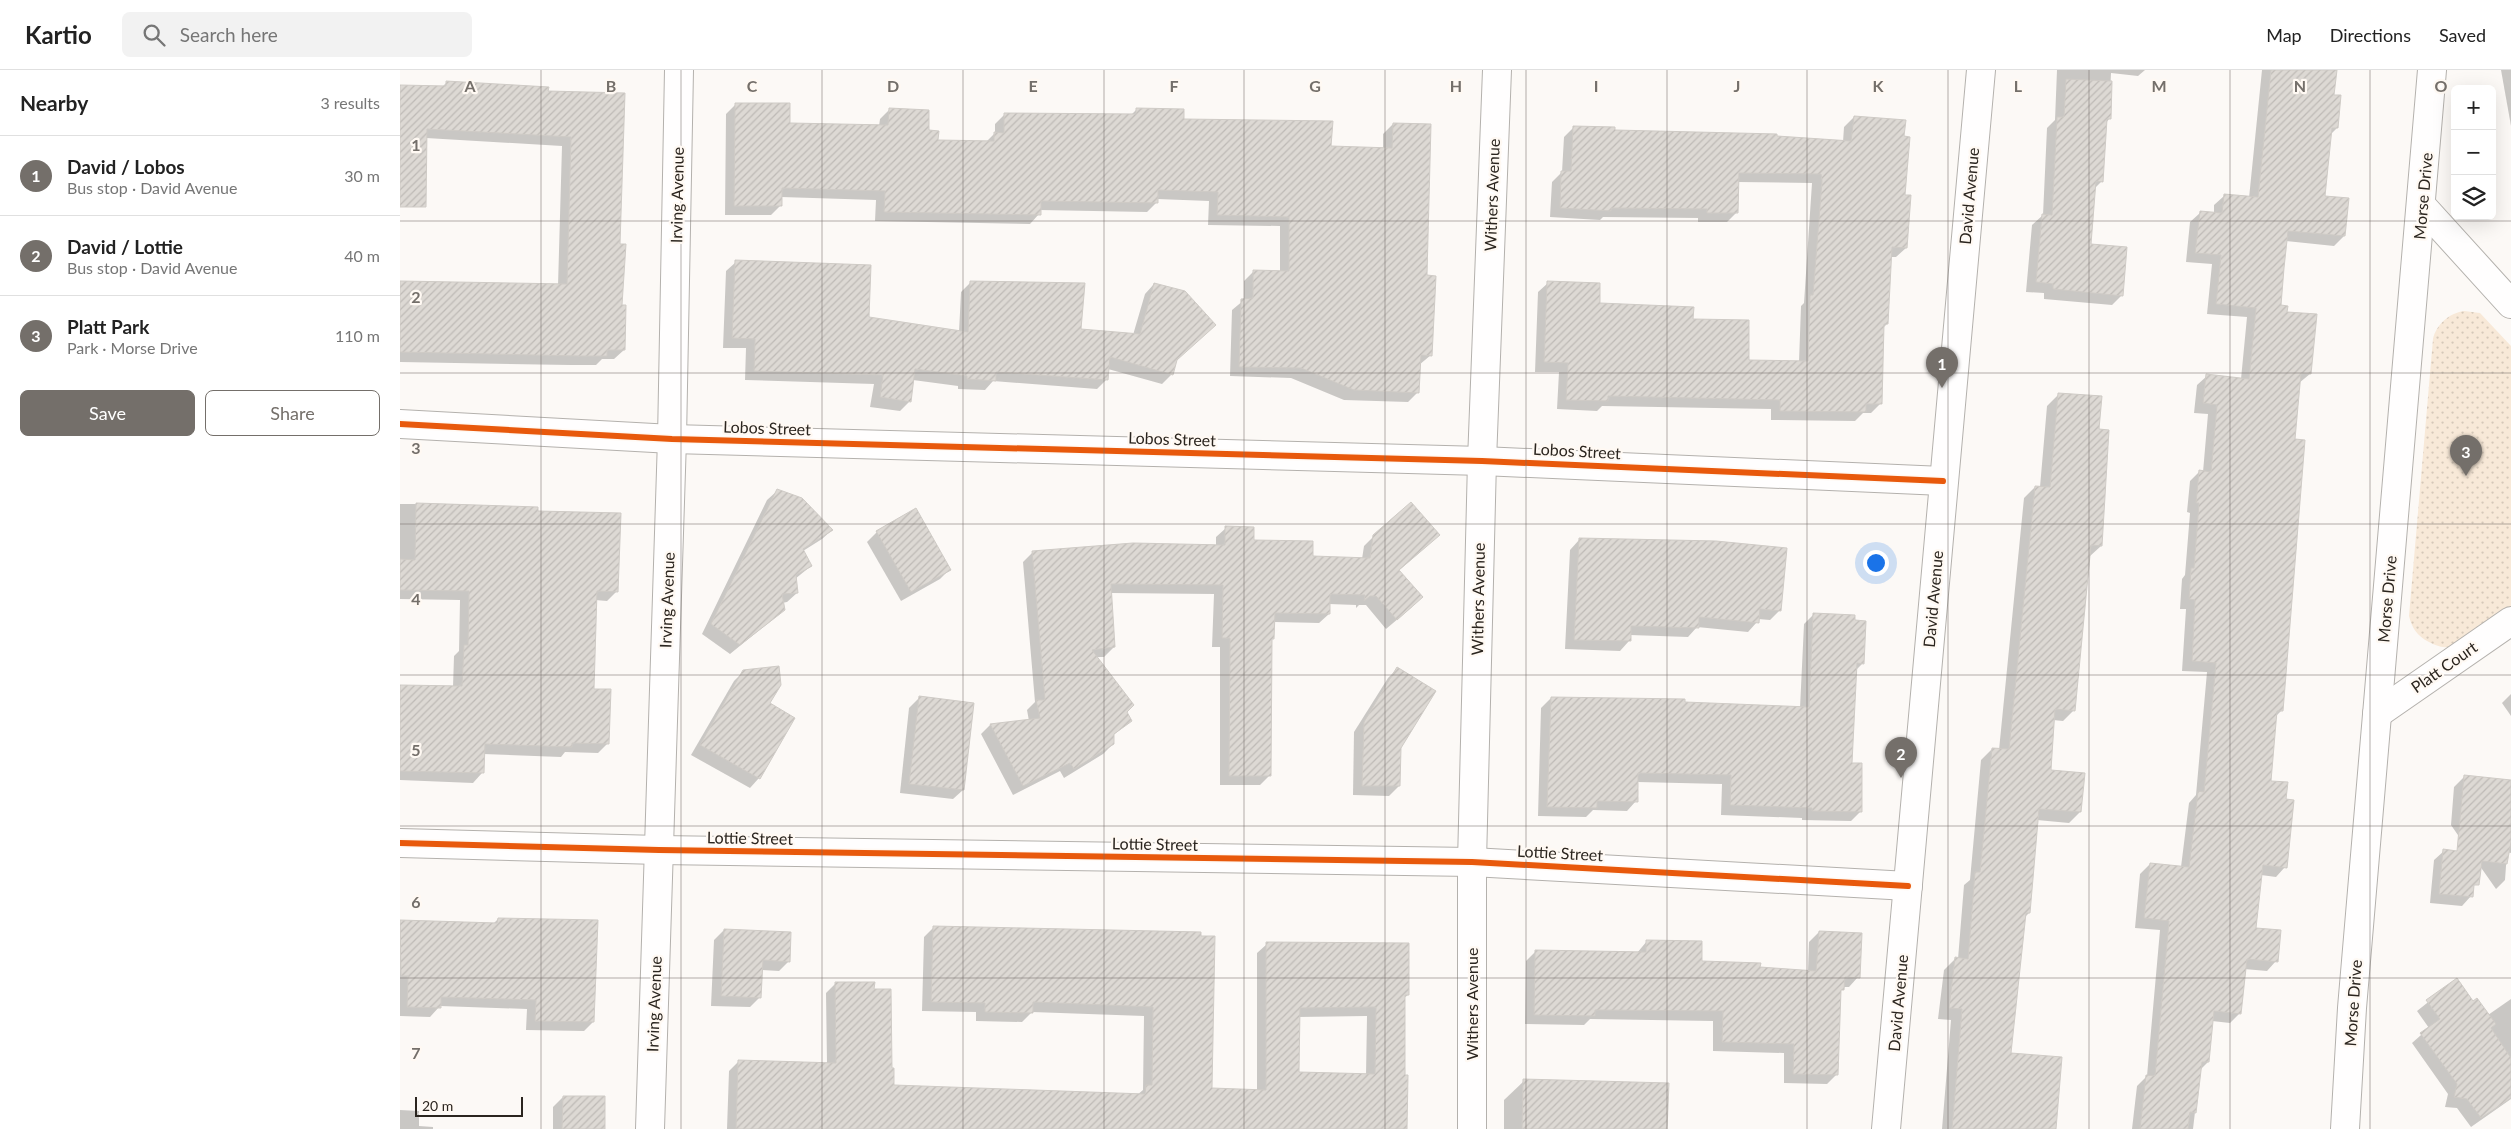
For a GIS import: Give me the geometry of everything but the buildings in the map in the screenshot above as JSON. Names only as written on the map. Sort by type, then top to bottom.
[{"type":"street","name":"Irving Avenue","points":[[650,1129],[672,439],[679,70]]},
{"type":"street","name":"Withers Avenue","points":[[1472,1129],[1472,862],[1482,461],[1497,70]]},
{"type":"street","name":"David Avenue","points":[[1886,1129],[1981,70]]},
{"type":"street","name":"Morse Drive","points":[[2345,1129],[2352,1008],[2376,714],[2422,206],[2432,70]]},
{"type":"street","points":[[2422,206],[2511,304]]},
{"type":"street","name":"Lobos Street","points":[[400,424],[672,439],[1482,461],[1943,481]]},
{"type":"street","name":"Platt Court","points":[[2376,714],[2511,620]]},
{"type":"street","name":"Lottie Street","points":[[400,843],[659,850],[1472,862],[1908,886]]},
{"type":"shaded area","points":[[2464,311],[2480,313],[2511,346],[2511,607],[2463,641],[2455,645],[2443,647],[2421,637],[2413,628],[2409,616],[2433,339],[2437,329],[2444,320],[2453,314]]},
{"type":"cycle path","points":[[400,424],[672,439],[1482,461],[1943,481]]},
{"type":"cycle path","points":[[400,843],[659,850],[1472,862],[1908,886]]},
{"type":"place","name":"David / Lobos","points":[[1942,388]]},
{"type":"place","name":"Platt Park","points":[[2466,476]]},
{"type":"place","name":"David / Lottie","points":[[1901,778]]}]
